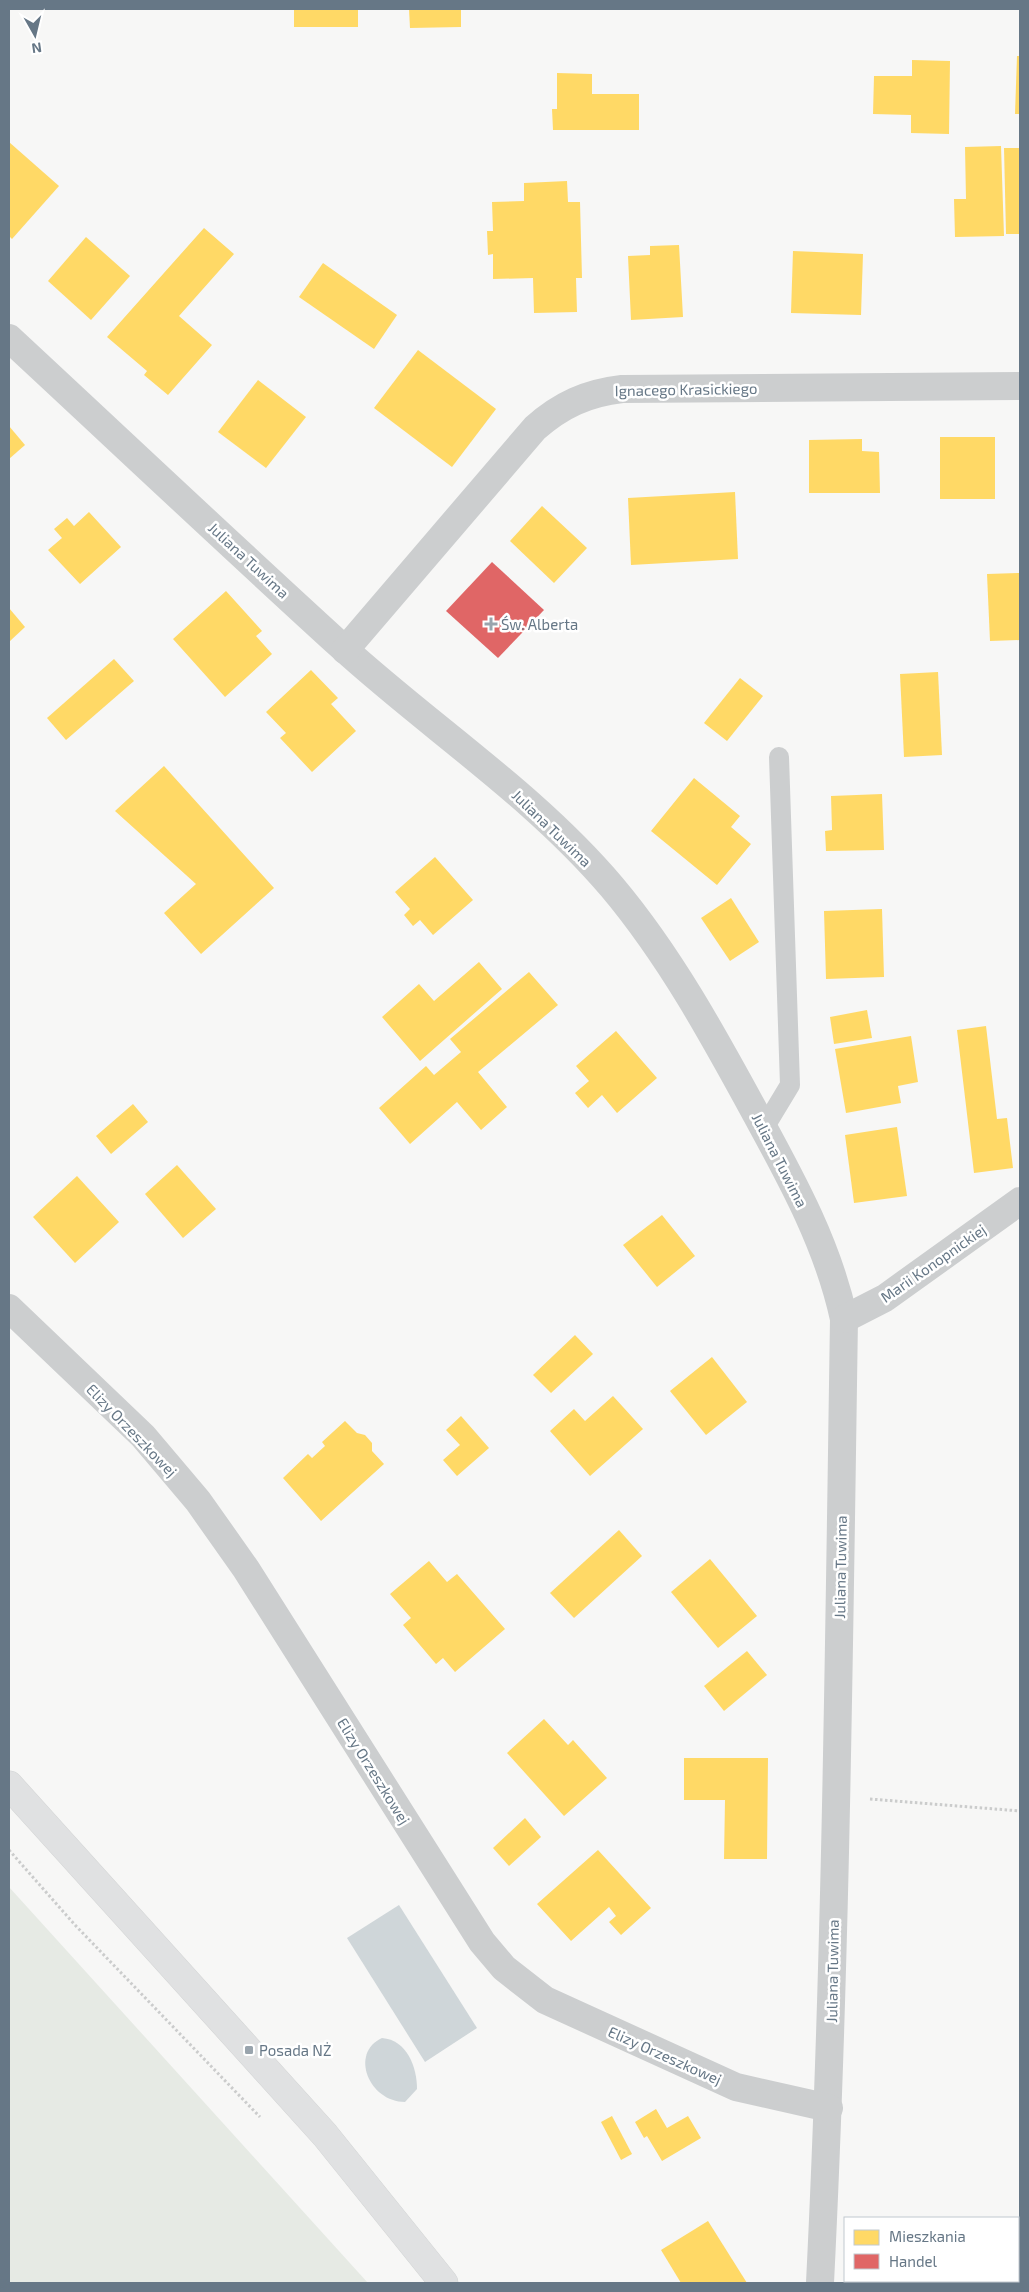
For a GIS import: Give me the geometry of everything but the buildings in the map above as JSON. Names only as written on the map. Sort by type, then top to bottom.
[{"type":"main road","points":[[9,1785],[324,2135],[444,2283]]},
{"type":"street","name":"Juliana Tuwima","points":[[9,338],[345,650],[482,761],[567,841],[611,886],[640,921],[676,974],[712,1033],[764,1128],[817,1233],[833,1271],[844,1319],[837,1796],[829,2108],[820,2283]]},
{"type":"street","name":"Ignacego Krasickiego","points":[[345,650],[535,428],[548,416],[574,400],[597,392],[622,389],[1020,386]]},
{"type":"street","name":"Marii Konopnickiej","points":[[844,1319],[884,1298],[1020,1202]]},
{"type":"street","name":"Elizy Orzeszkowej","points":[[9,1308],[143,1436],[198,1501],[246,1569],[482,1942],[504,1968],[545,2000],[720,2080],[752,2092],[829,2108]]},
{"type":"lane","points":[[764,1128],[790,1085],[779,757]]},
{"type":"path","points":[[837,1796],[1020,1811]]},
{"type":"path","points":[[9,1850],[75,1924],[266,2124]]},
{"type":"shaded area","points":[[9,1887],[368,2283],[9,2283]]},
{"type":"shaded area","points":[[399,1905],[477,2028],[425,2062],[347,1938]]},
{"type":"shaded area","points":[[382,2038],[391,2040],[404,2049],[413,2064],[417,2089],[405,2102],[392,2100],[382,2094],[373,2086],[368,2076],[365,2065],[367,2054],[372,2045]]},
{"type":"place","name":"Św. Alberta","points":[[491,624]]},
{"type":"place","name":"Posada NŻ","points":[[249,2050]]}]
